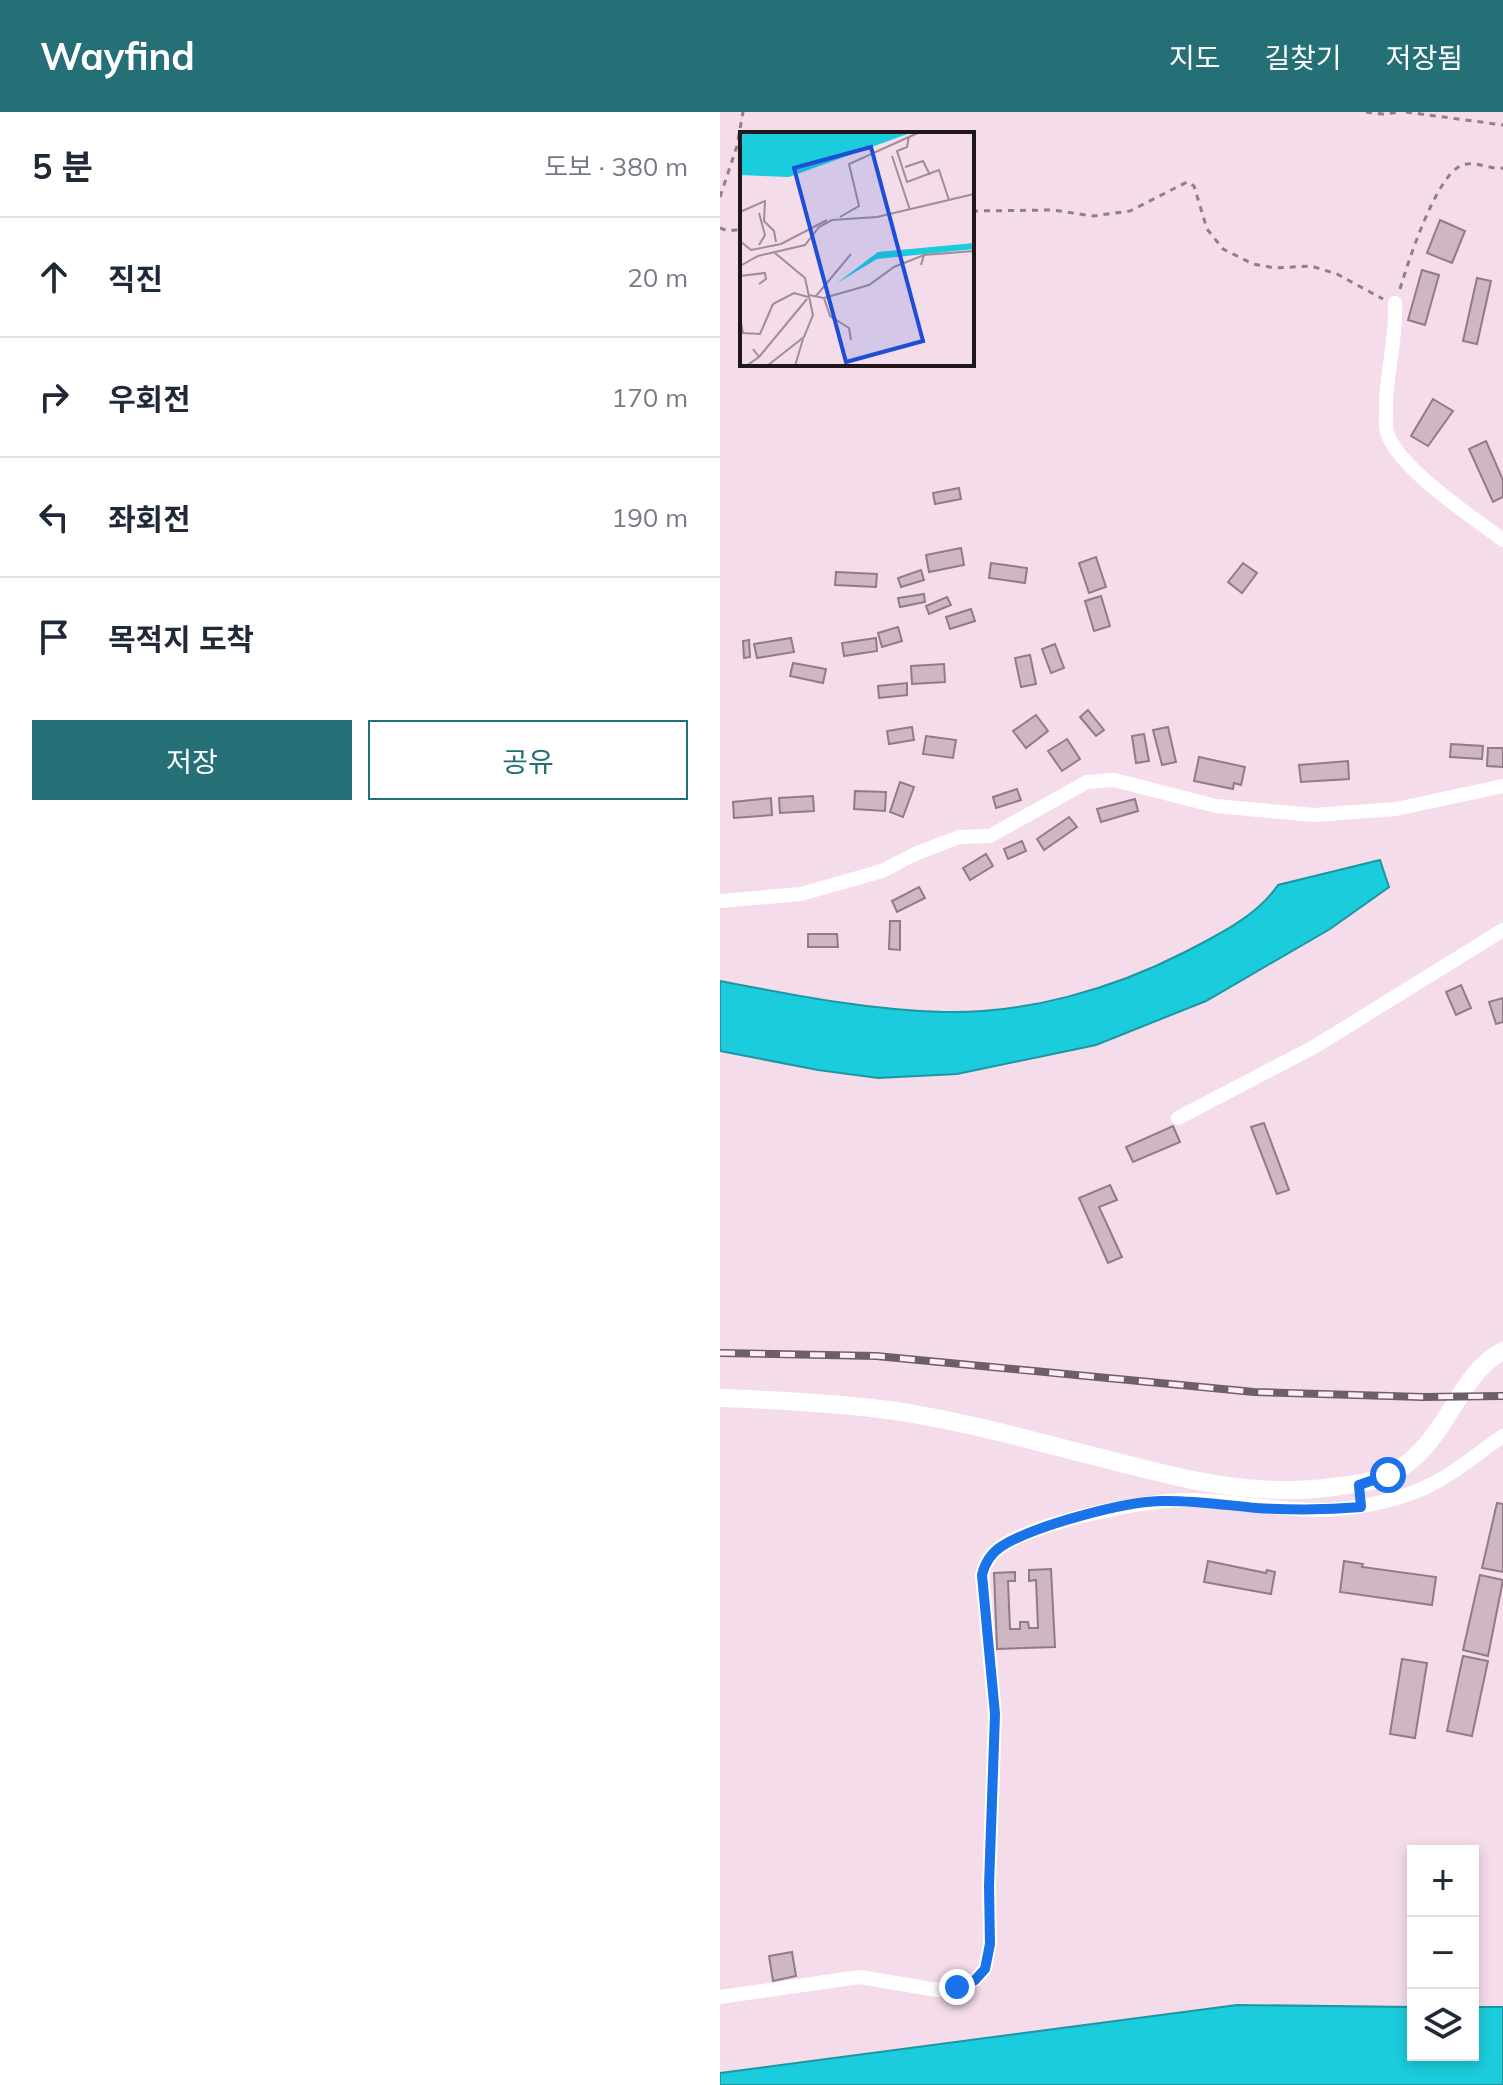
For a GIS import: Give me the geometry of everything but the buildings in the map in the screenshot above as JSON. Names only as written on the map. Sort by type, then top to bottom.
[{"type":"main road","points":[[720,1398],[896,1411],[1239,1489],[1275,1492],[1359,1485],[1412,1462],[1448,1417],[1476,1374],[1503,1351]]},
{"type":"street","points":[[1395,303],[1396,319],[1385,404],[1387,432],[1398,453],[1426,481],[1503,540]]},
{"type":"street","points":[[720,901],[801,894],[882,871],[959,837],[990,836],[1087,782],[1114,780],[1216,806],[1314,815],[1396,809],[1503,786]]},
{"type":"street","points":[[1178,1118],[1314,1047],[1503,930]]},
{"type":"street","points":[[720,1997],[860,1977],[937,1990],[975,1980],[985,1969],[990,1944],[995,1714],[982,1575],[985,1561],[1000,1547],[1040,1530],[1155,1501],[1194,1500],[1258,1508],[1361,1507],[1432,1485],[1503,1436]]},
{"type":"street","points":[[1359,1485],[1361,1507]]},
{"type":"path","points":[[720,197],[737,146],[743,112]]},
{"type":"path","points":[[1366,112],[1400,112]]},
{"type":"path","points":[[1406,112],[1503,125]]},
{"type":"path","points":[[974,211],[1053,210],[1093,216],[1130,211],[1187,182],[1194,186],[1207,229],[1223,249],[1253,264],[1275,268],[1311,266],[1337,274],[1378,298],[1395,303],[1409,258],[1436,195],[1456,169],[1463,164],[1503,168]]},
{"type":"path","points":[[720,228],[728,231],[740,229]]},
{"type":"water","points":[[1380,860],[1389,887],[1330,929],[1206,1001],[1096,1045],[957,1074],[878,1078],[720,1051],[720,981],[831,1001],[916,1011],[975,1012],[1037,1004],[1099,988],[1185,952],[1248,915],[1278,885]]},
{"type":"water","points":[[1237,2005],[1407,2007],[1407,2061],[1479,2061],[1479,2007],[1503,2007],[1503,2085],[720,2085],[720,2073]]},
{"type":"railway","points":[[720,1353],[876,1356],[1254,1392],[1503,1396]]},
{"type":"route","points":[[957,1987],[975,1980],[985,1969],[990,1944],[995,1714],[982,1575],[985,1561],[1000,1547],[1017,1538],[1106,1511],[1155,1501],[1194,1500],[1258,1508],[1361,1507],[1359,1485],[1388,1475]]}]
